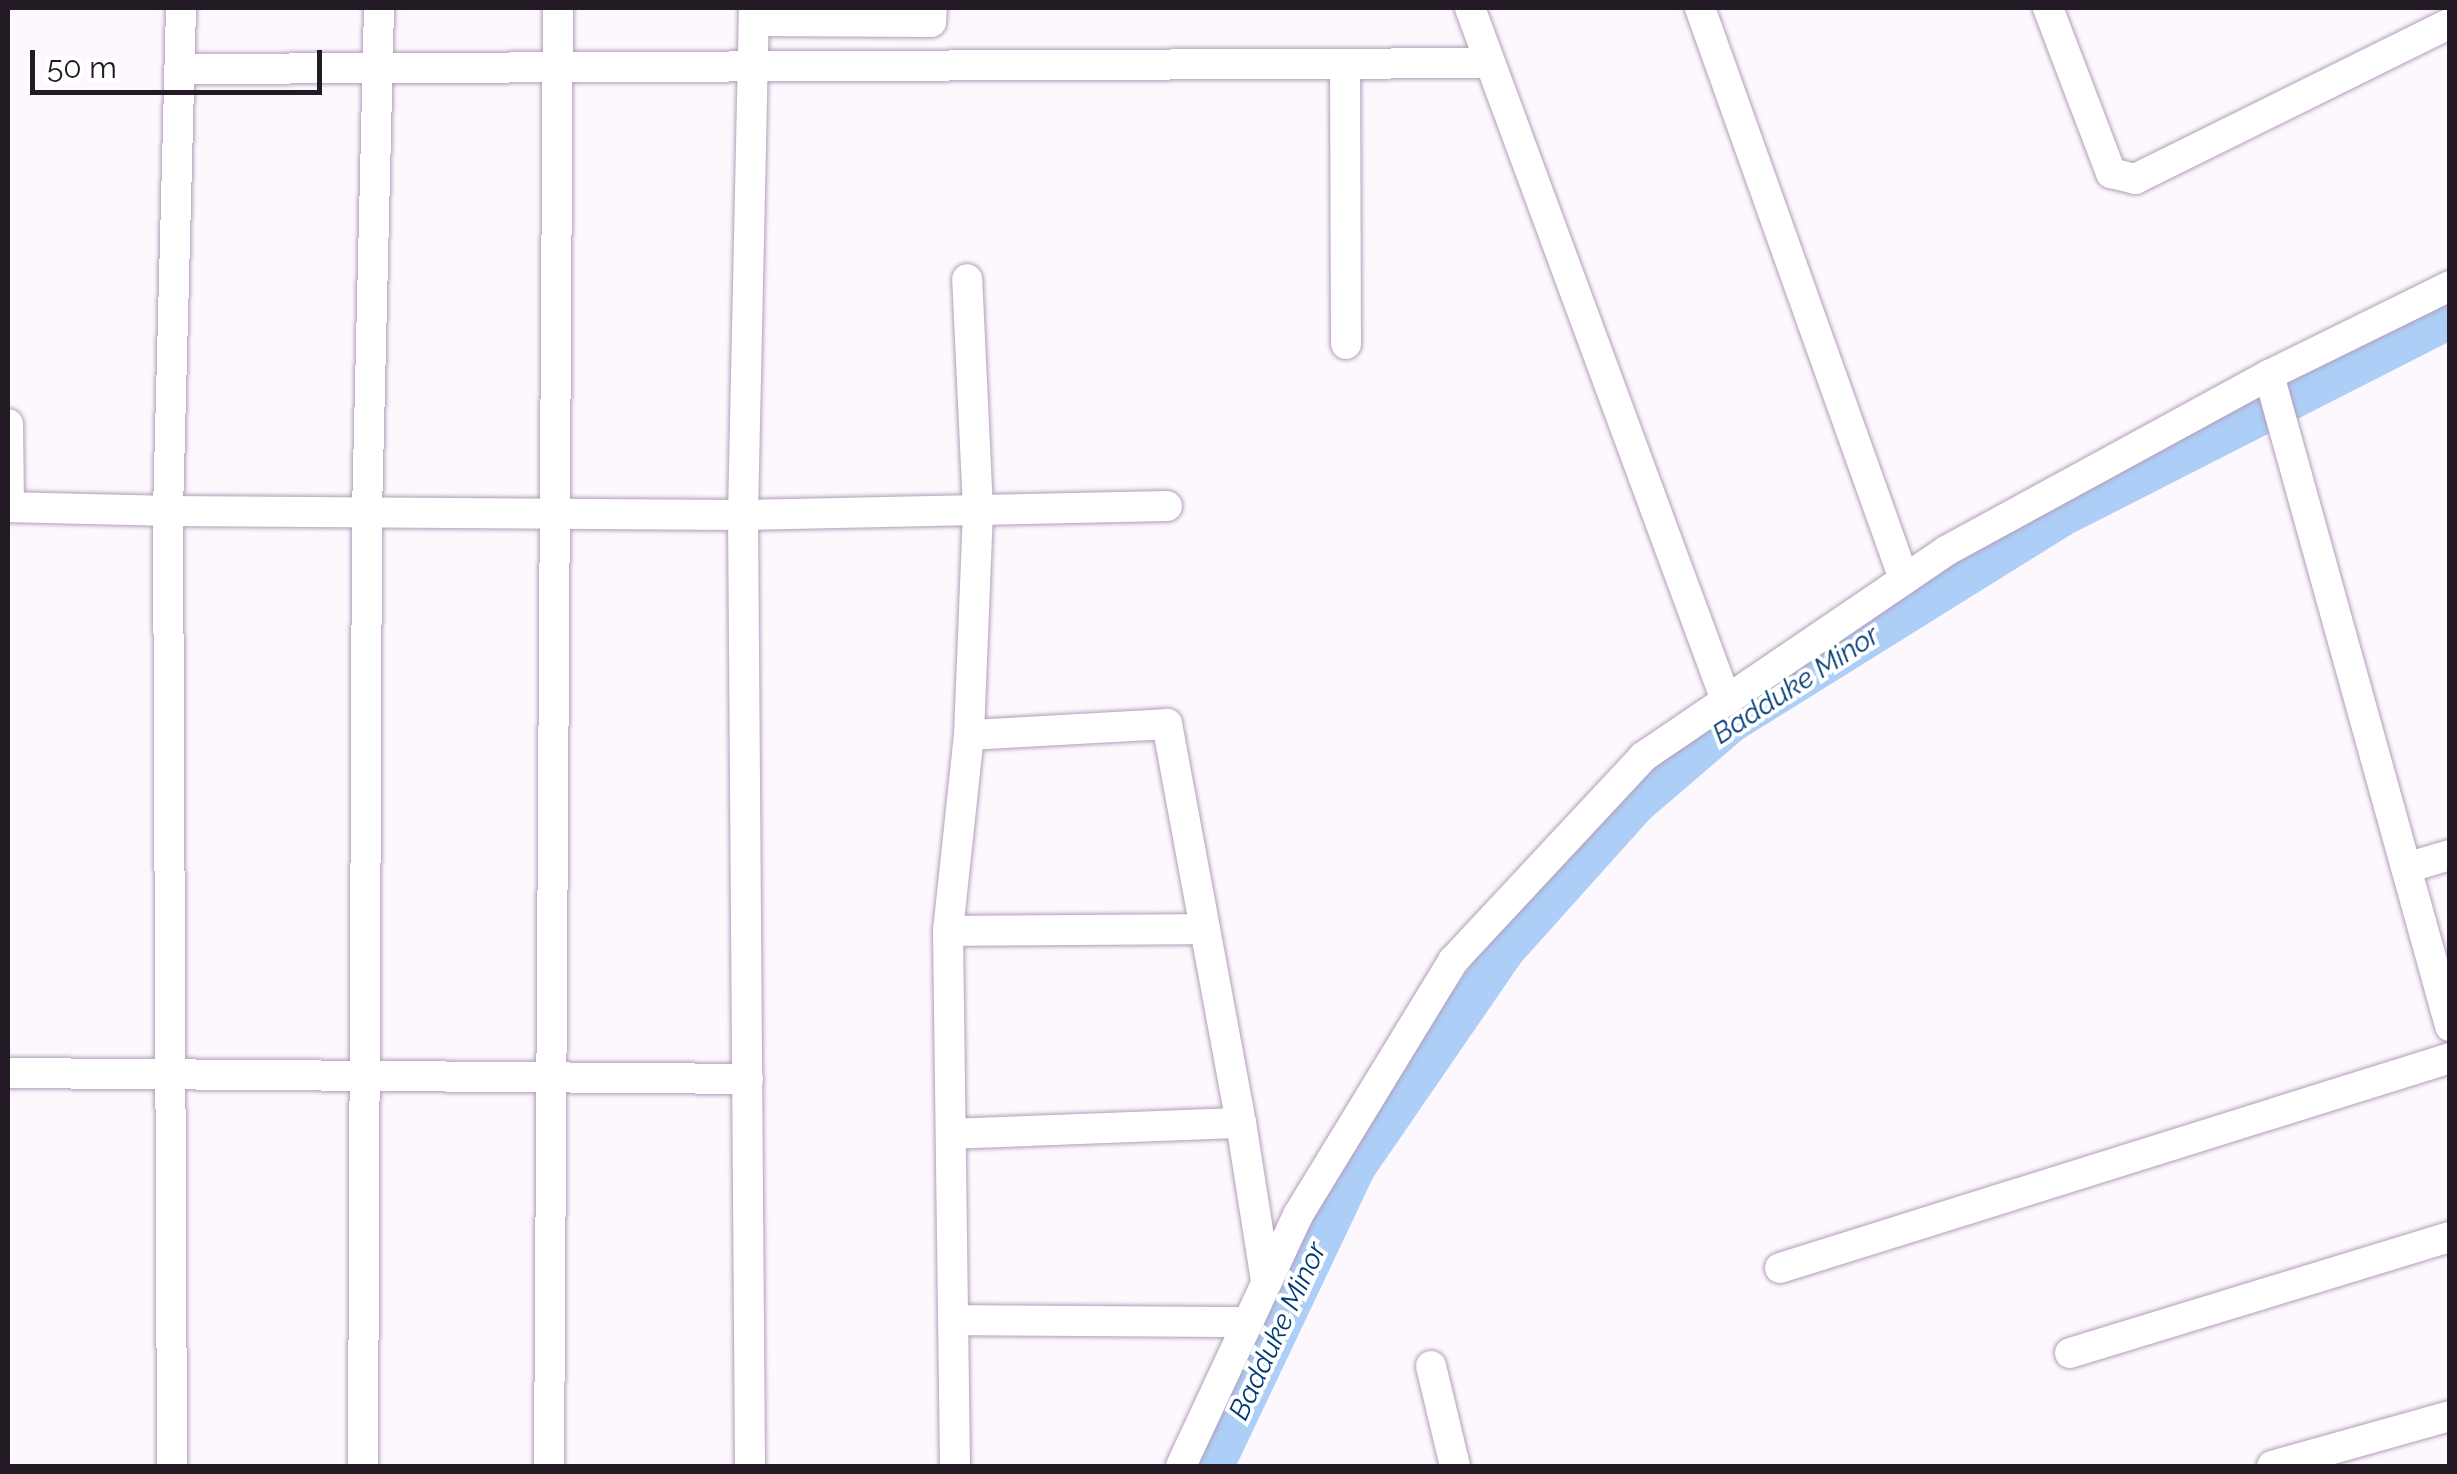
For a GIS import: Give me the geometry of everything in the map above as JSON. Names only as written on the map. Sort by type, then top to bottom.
[{"type":"street","points":[[172,1466],[168,511],[181,8]]},
{"type":"street","points":[[363,1466],[367,513],[379,8]]},
{"type":"street","points":[[549,1466],[546,1078],[556,514],[558,8]]},
{"type":"street","points":[[750,1466],[744,515],[754,14],[932,22],[932,8]]},
{"type":"street","points":[[1470,8],[1726,700]]},
{"type":"street","points":[[1700,8],[1904,579]]},
{"type":"street","points":[[2048,8],[2111,173],[2136,179],[2450,23]]},
{"type":"street","points":[[181,69],[380,72],[1490,63]]},
{"type":"street","points":[[1345,64],[1346,344]]},
{"type":"street","points":[[955,1466],[948,930],[968,736],[978,508],[967,279]]},
{"type":"street","points":[[1181,1466],[1298,1216],[1453,961],[1643,756],[1904,579],[2269,376],[2450,286]]},
{"type":"street","points":[[2269,376],[2450,1026]]},
{"type":"street","points":[[8,424],[8,507],[744,515],[1167,506]]},
{"type":"street","points":[[968,736],[1167,724],[1241,1122],[1266,1282]]},
{"type":"street","points":[[2406,868],[2450,855]]},
{"type":"street","points":[[948,930],[1205,929]]},
{"type":"street","points":[[1780,1268],[2450,1058]]},
{"type":"street","points":[[8,1072],[748,1079]]},
{"type":"street","points":[[951,1134],[1241,1122]]},
{"type":"street","points":[[2070,1352],[2450,1237]]},
{"type":"street","points":[[953,1320],[1246,1322]]},
{"type":"street","points":[[1431,1366],[1455,1466]]},
{"type":"street","points":[[2272,1466],[2450,1416]]},
{"type":"waterway","name":"Badduke Minor","points":[[1214,1466],[1356,1167],[1506,949],[1635,805],[1732,722],[2061,517],[2450,319]]}]
